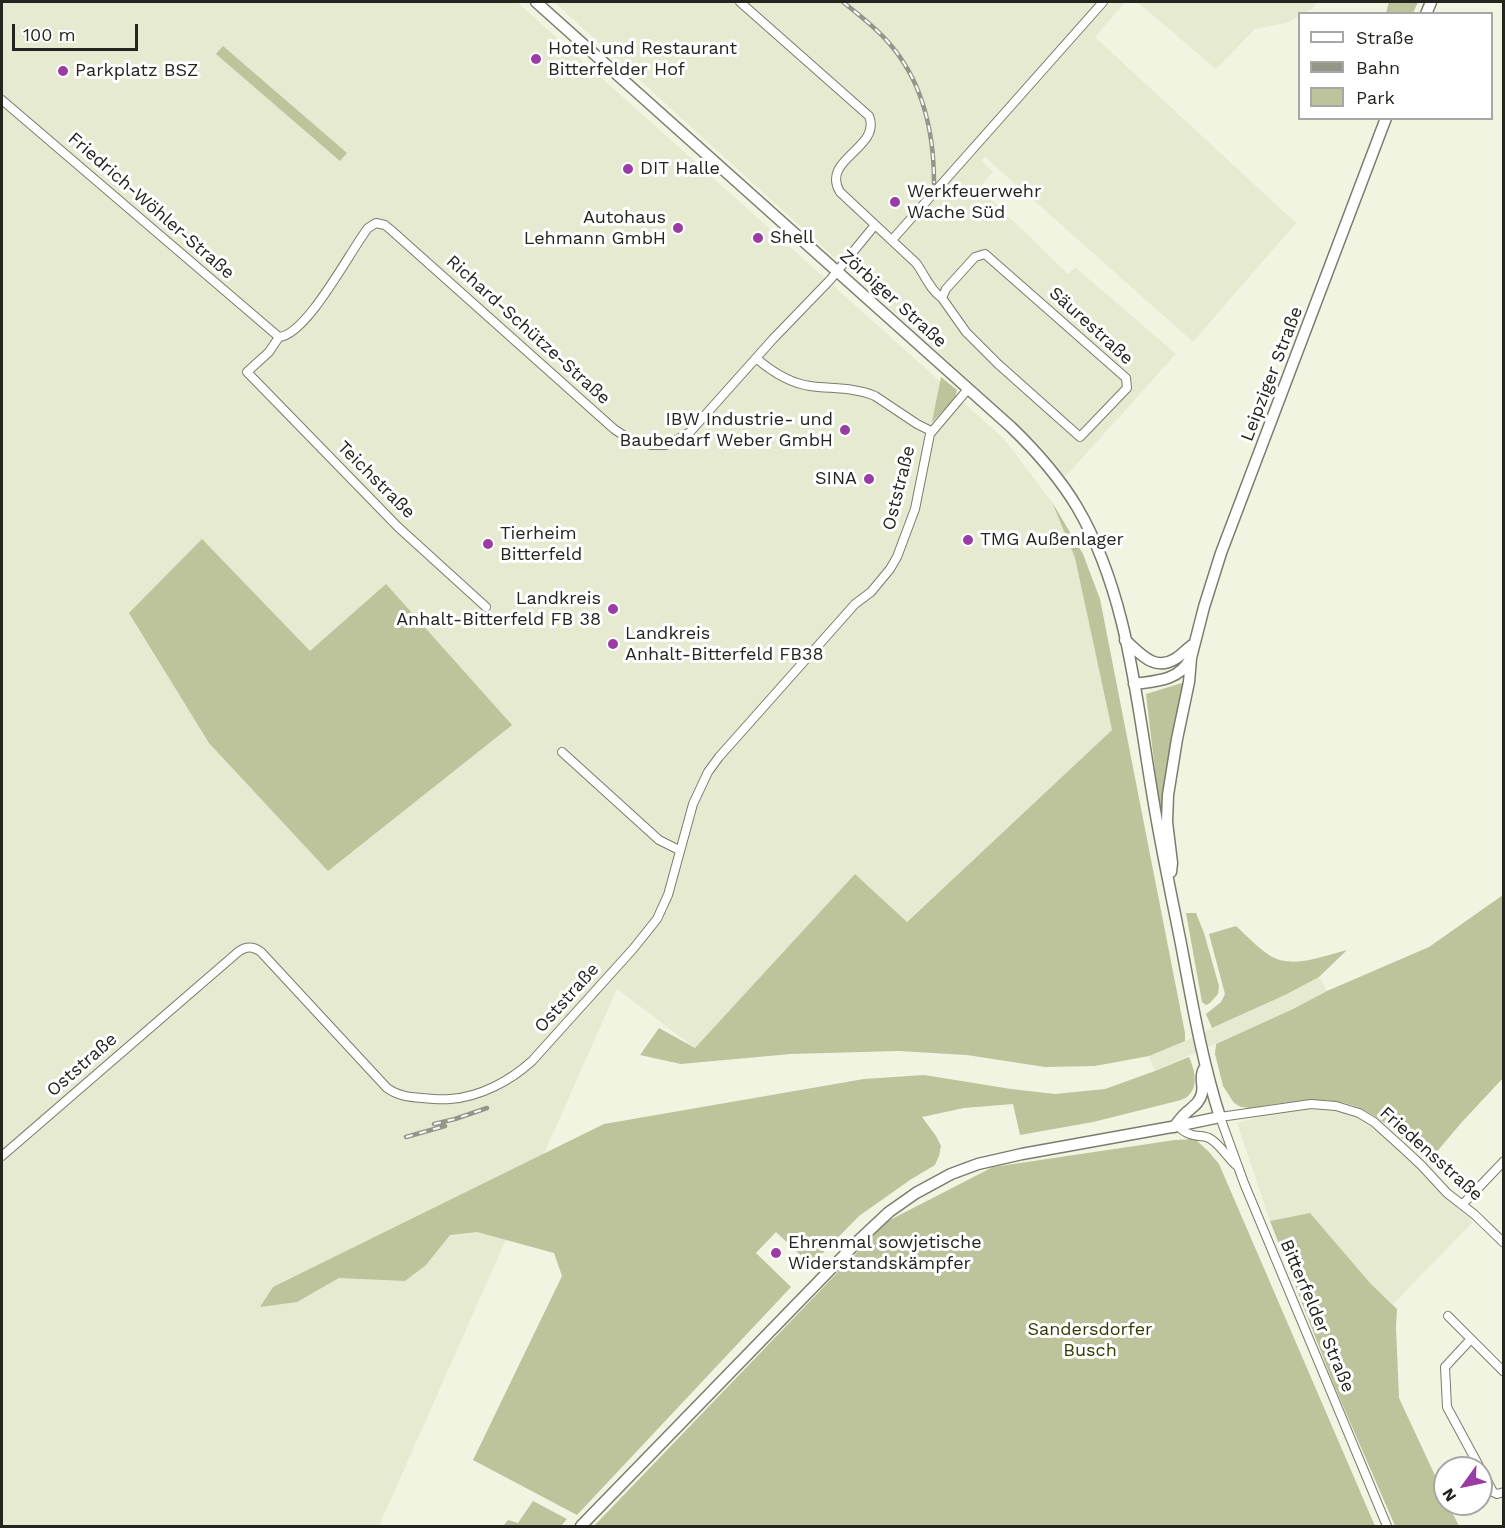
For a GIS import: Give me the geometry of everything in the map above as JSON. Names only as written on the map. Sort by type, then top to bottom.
[{"type":"main road","name":"Zörbiger Straße","points":[[537,2],[968,389],[1032,448],[1060,482],[1077,507],[1096,547],[1120,616],[1169,882]]},
{"type":"main road","name":"Leipziger Straße","points":[[1169,882],[1172,863],[1167,822],[1168,795],[1189,682],[1191,658],[1207,598],[1224,545],[1385,120]]},
{"type":"main road","points":[[1125,640],[1147,660],[1158,664],[1173,660],[1194,644]]},
{"type":"main road","points":[[1134,684],[1168,679],[1184,668],[1191,658]]},
{"type":"main road","points":[[581,1527],[858,1240],[905,1200],[951,1174],[994,1159],[1220,1117],[1198,1030],[1169,882]]},
{"type":"main road","points":[[1176,1127],[1200,1099],[1201,1074],[1205,1061]]},
{"type":"street","name":"Säurestraße","points":[[740,2],[868,116],[872,127],[869,135],[840,167],[836,178],[837,188],[916,263],[966,332],[990,356],[1080,436],[1127,388],[1126,378],[985,254],[975,257],[946,289],[942,298]]},
{"type":"street","points":[[892,240],[1103,2]]},
{"type":"street","name":"Friedrich-Wöhler-Straße","points":[[2,100],[279,337]]},
{"type":"street","name":"Richard-Schütze-Straße","points":[[279,337],[289,333],[307,317],[363,234],[376,223],[385,225],[391,230],[614,429],[629,439],[644,444],[665,445],[680,439],[695,428],[756,358]]},
{"type":"street","points":[[875,225],[756,358],[772,371],[798,383],[840,388],[875,396],[931,431]]},
{"type":"street","name":"Teichstraße","points":[[279,337],[268,352],[247,372],[399,527],[486,607]]},
{"type":"street","name":"Oststraße","points":[[2,1156],[245,948],[253,948],[261,952],[395,1094],[453,1099],[501,1084],[522,1070],[650,929],[668,895],[679,850],[699,788],[719,757],[855,604],[871,592],[890,569],[915,509],[931,431],[968,389]]},
{"type":"street","points":[[562,752],[659,840],[679,850]]},
{"type":"street","name":"Friedensstraße","points":[[1220,1117],[1311,1104],[1347,1109],[1367,1118],[1381,1128],[1447,1193],[1475,1215],[1503,1243]]},
{"type":"street","name":"Bitterfelder Straße","points":[[1220,1117],[1237,1165],[1387,1527]]},
{"type":"street","points":[[1176,1127],[1190,1135],[1209,1138],[1237,1165]]},
{"type":"street","points":[[1462,1205],[1503,1161]]},
{"type":"street","points":[[1448,1317],[1503,1372]]},
{"type":"street","points":[[1471,1339],[1445,1367],[1447,1407],[1474,1456]]},
{"type":"shaded area","points":[[2,2],[517,2],[1004,439],[1052,502],[1075,558],[1112,730],[906,922],[855,874],[695,1048],[617,989],[379,1526],[2,1526]]},
{"type":"shaded area","points":[[554,2],[1125,2],[1095,37],[1296,223],[1193,342],[985,157],[982,161],[993,172],[979,188],[1068,274],[1075,267],[1176,354],[1065,477],[1038,443]]},
{"type":"shaded area","points":[[1137,2],[1318,2],[1311,10],[1298,12],[1298,17],[1286,23],[1255,29],[1216,69]]},
{"type":"shaded area","points":[[1319,977],[1327,991],[1293,1009],[1155,1071],[1149,1056],[1285,995]]},
{"type":"shaded area","points":[[1328,1108],[1362,1119],[1414,1162],[1428,1175],[1444,1196],[1473,1222],[1393,1304],[1370,1283],[1310,1213],[1270,1221],[1237,1123],[1275,1112]]},
{"type":"green space","points":[[1389,2],[1418,2],[1413,12],[1386,12]]},
{"type":"green space","points":[[223,46],[347,153],[340,161],[216,54]]},
{"type":"green space","points":[[941,377],[957,390],[955,399],[932,422]]},
{"type":"green space","points":[[1052,502],[1083,554],[1100,599],[1185,1041],[1149,1056],[1095,1066],[1045,1067],[967,1055],[898,1051],[791,1054],[681,1064],[640,1055],[659,1028],[695,1048],[855,874],[907,922],[1112,730],[1075,558]]},
{"type":"green space","points":[[202,539],[310,651],[386,584],[512,725],[328,871],[209,743],[129,613]]},
{"type":"green space","points":[[1185,682],[1165,813],[1160,813],[1146,694]]},
{"type":"green space","points":[[1503,895],[1503,1078],[1428,1162],[1383,1122],[1351,1105],[1319,1100],[1250,1108],[1234,1103],[1223,1086],[1215,1054],[1216,1044],[1327,991],[1429,947]]},
{"type":"green space","points":[[1186,913],[1196,913],[1219,986],[1218,994],[1206,1005],[1202,1002]]},
{"type":"green space","points":[[1236,926],[1269,955],[1287,961],[1297,962],[1347,950],[1319,977],[1212,1028],[1206,1014],[1221,1002],[1225,994],[1209,934]]},
{"type":"green space","points":[[1189,1057],[1195,1081],[1189,1096],[1093,1122],[1020,1135],[1013,1104],[964,1108],[922,1117],[941,1146],[935,1165],[859,1216],[811,1265],[776,1232],[756,1253],[791,1287],[577,1515],[473,1460],[562,1276],[554,1253],[477,1232],[450,1235],[426,1265],[405,1281],[339,1278],[297,1302],[260,1307],[273,1287],[604,1124],[864,1079],[924,1075],[1055,1094],[1105,1089]]},
{"type":"green space","name":"Sandersdorfer Busch","points":[[1195,1139],[1219,1164],[1375,1526],[594,1526],[886,1222],[993,1167]]},
{"type":"green space","points":[[1310,1213],[1370,1283],[1397,1309],[1399,1398],[1433,1471],[1433,1516],[1454,1516],[1459,1526],[1395,1526],[1334,1385],[1270,1221]]},
{"type":"green space","points":[[533,1501],[567,1519],[561,1526],[503,1526],[508,1520],[518,1523]]},
{"type":"railway","points":[[843,2],[883,37],[910,73],[929,126],[934,183]]},
{"type":"railway","points":[[434,1124],[487,1108]]},
{"type":"railway","points":[[406,1137],[445,1126]]},
{"type":"place","name":"Hotel und Restaurant Bitterfelder Hof","points":[[536,59]]},
{"type":"place","name":"Parkplatz BSZ","points":[[63,71]]},
{"type":"place","name":"DIT Halle","points":[[628,169]]},
{"type":"place","name":"Werkfeuerwehr Wache Süd","points":[[895,202]]},
{"type":"place","name":"Autohaus Lehmann GmbH","points":[[678,228]]},
{"type":"place","name":"Shell","points":[[758,238]]},
{"type":"place","name":"IBW Industrie- und Baubedarf Weber GmbH","points":[[845,430]]},
{"type":"place","name":"SINA","points":[[869,479]]},
{"type":"place","name":"TMG Außenlager","points":[[968,540]]},
{"type":"place","name":"Tierheim Bitterfeld","points":[[488,544]]},
{"type":"place","name":"Landkreis Anhalt-Bitterfeld FB 38","points":[[613,609]]},
{"type":"place","name":"Landkreis Anhalt-Bitterfeld FB38","points":[[613,644]]},
{"type":"place","name":"Ehrenmal sowjetische Widerstandskämpfer","points":[[776,1253]]}]
